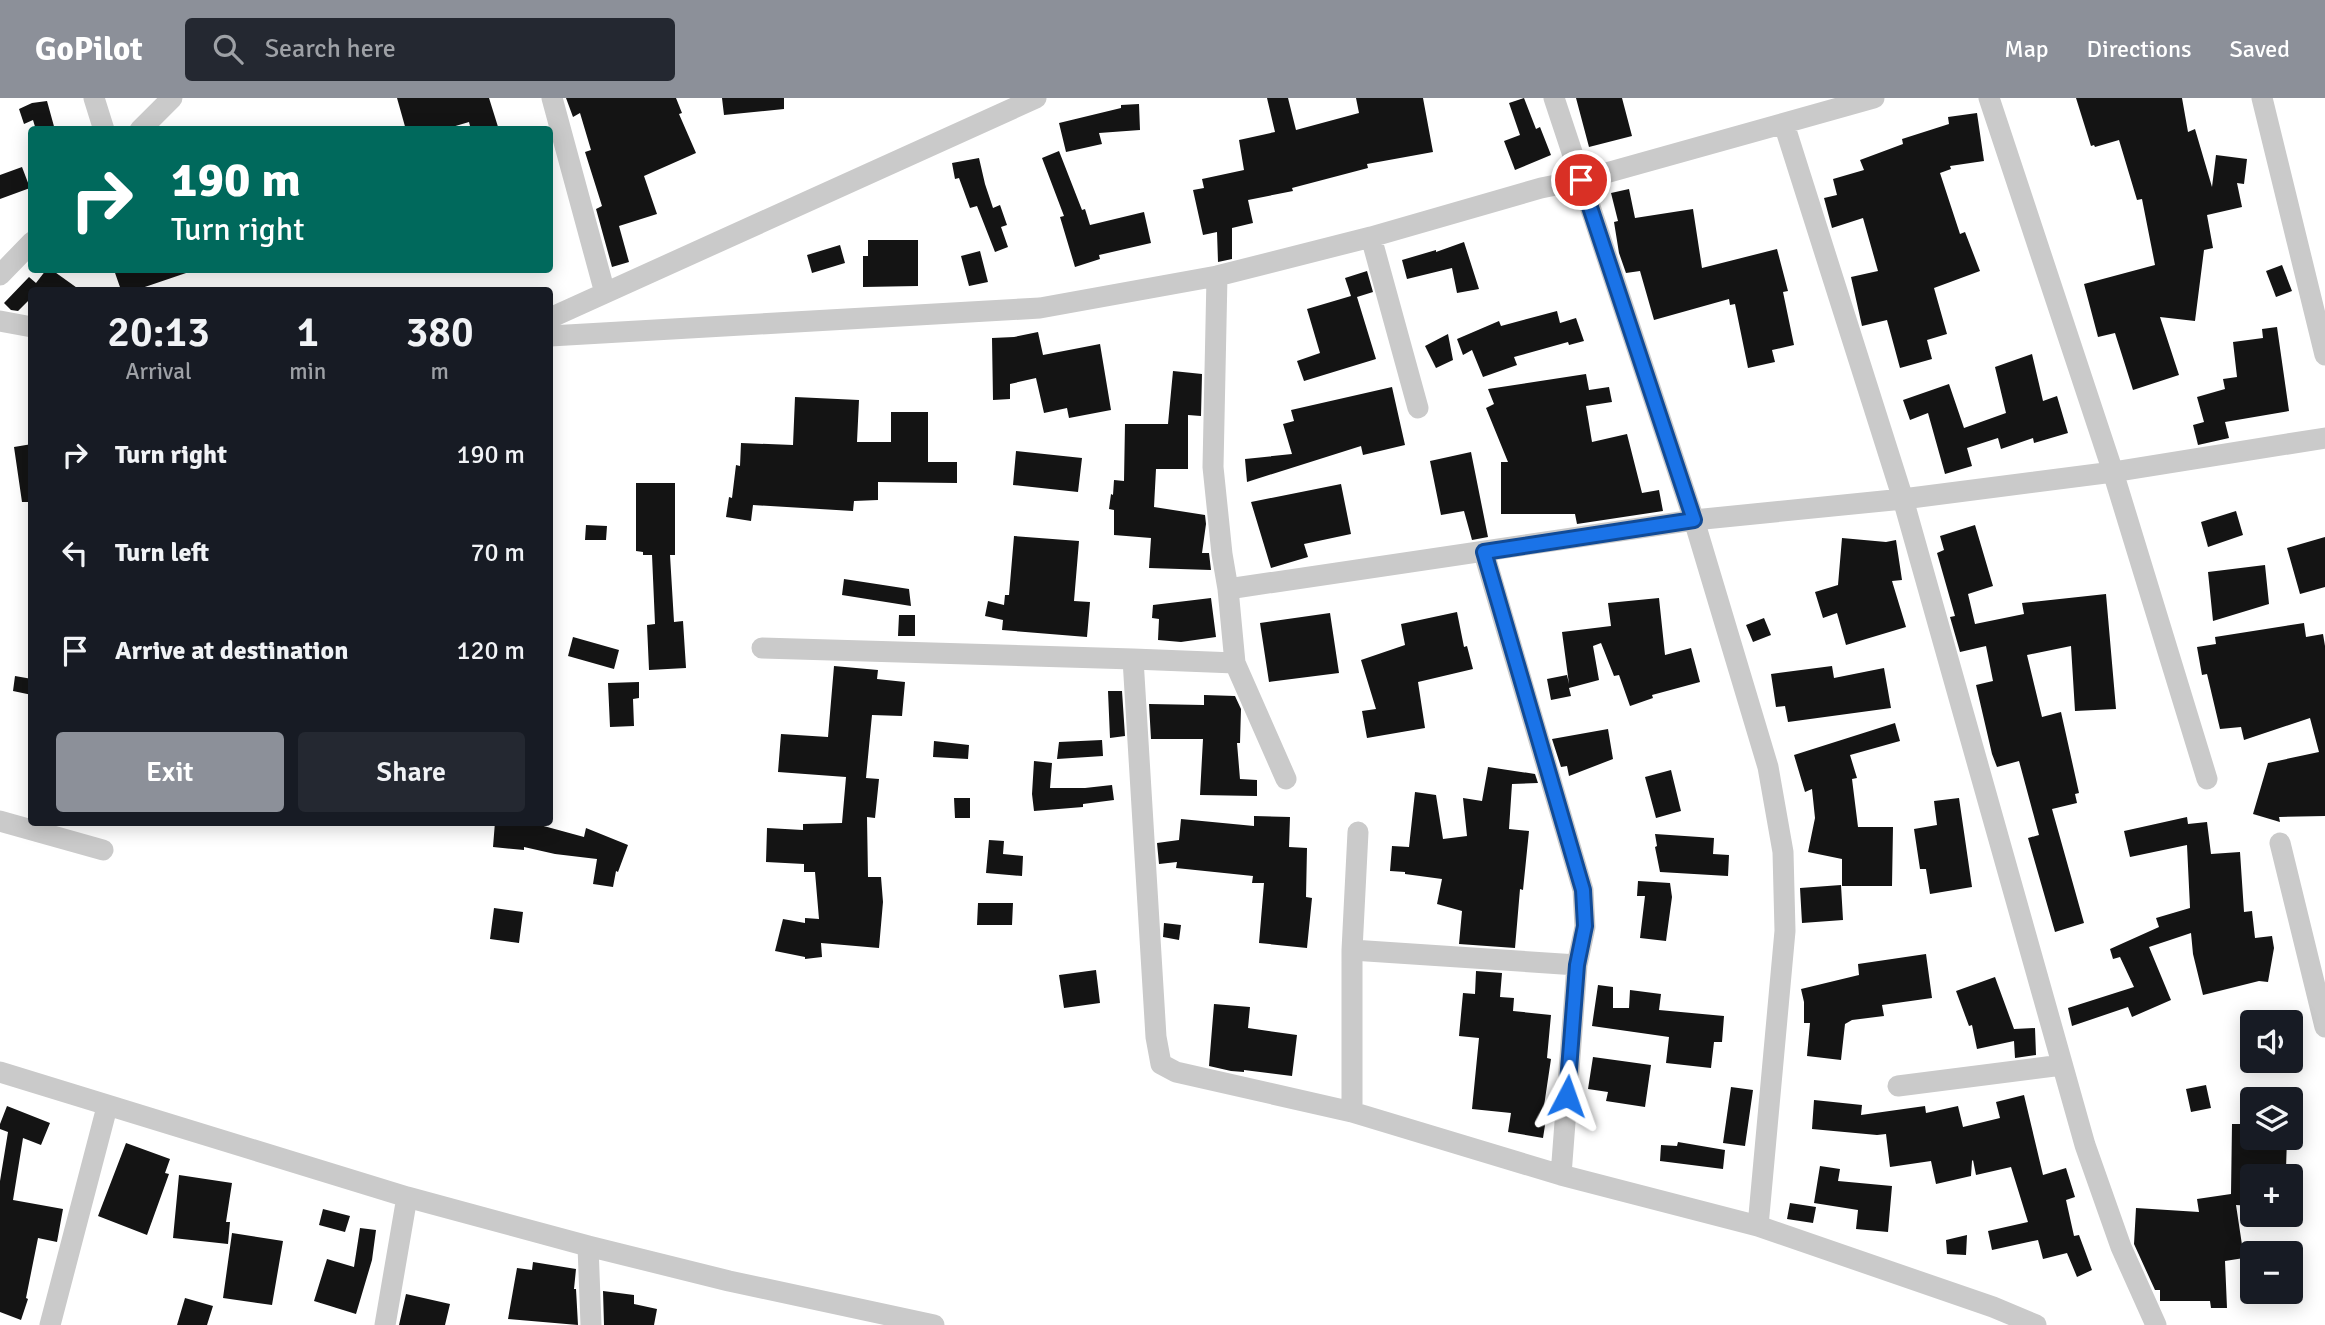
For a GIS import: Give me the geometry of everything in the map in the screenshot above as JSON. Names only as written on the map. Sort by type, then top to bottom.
[{"type":"street","points":[[94,98],[103,126]]},
{"type":"street","points":[[144,126],[172,98]]},
{"type":"street","points":[[552,98],[605,293]]},
{"type":"street","points":[[553,317],[1036,98]]},
{"type":"street","points":[[1554,98],[1694,520],[1768,766],[1783,852],[1785,931],[1758,1226]]},
{"type":"street","points":[[553,336],[1040,309],[1217,276],[1371,237],[1874,98]]},
{"type":"street","points":[[1989,98],[2113,472],[2207,779]]},
{"type":"street","points":[[2262,98],[2325,355]]},
{"type":"street","points":[[1784,124],[1902,499],[2085,1145],[2121,1247],[2156,1325]]},
{"type":"street","points":[[1371,237],[1418,408]]},
{"type":"street","points":[[0,275],[28,246]]},
{"type":"street","points":[[1217,276],[1213,467],[1236,663],[1286,779]]},
{"type":"street","points":[[0,321],[28,326]]},
{"type":"street","points":[[1228,589],[1694,520],[1902,499],[2113,472],[2325,438]]},
{"type":"street","points":[[1484,552],[1583,890],[1585,926],[1577,965],[1561,1175]]},
{"type":"street","points":[[762,648],[1236,663]]},
{"type":"street","points":[[1133,659],[1156,1037],[1161,1064],[1176,1072],[1352,1112],[1561,1175],[1758,1226],[1993,1307],[2036,1325]]},
{"type":"street","points":[[0,821],[103,850]]},
{"type":"street","points":[[1352,1112],[1352,950],[1358,832]]},
{"type":"street","points":[[2280,843],[2325,1027]]},
{"type":"street","points":[[1352,950],[1577,965]]},
{"type":"street","points":[[1898,1086],[2062,1065]]},
{"type":"street","points":[[0,1072],[407,1197],[729,1281],[934,1325]]},
{"type":"street","points":[[50,1325],[107,1107]]},
{"type":"street","points":[[385,1325],[407,1197]]},
{"type":"street","points":[[588,1246],[591,1325]]},
{"type":"building","points":[[397,98],[489,98],[498,126],[470,126],[469,122],[456,126],[405,126]]},
{"type":"building","points":[[566,98],[676,98],[682,113],[679,114],[696,153],[644,176],[657,214],[619,226],[629,262],[612,267],[596,209],[602,206],[585,152],[591,150],[580,113],[573,117]]},
{"type":"building","points":[[722,98],[784,98],[784,109],[724,115]]},
{"type":"building","points":[[1267,98],[1288,98],[1296,130],[1359,113],[1356,98],[1423,98],[1433,152],[1367,164],[1368,168],[1292,188],[1293,191],[1248,200],[1253,223],[1232,228],[1232,259],[1218,262],[1217,232],[1203,235],[1193,190],[1204,188],[1202,179],[1244,170],[1239,140],[1275,132]]},
{"type":"building","points":[[1524,98],[1536,129],[1540,127],[1551,155],[1515,170],[1504,141],[1520,135],[1509,103]]},
{"type":"building","points":[[1576,98],[1622,98],[1632,136],[1589,147]]},
{"type":"building","points":[[2076,98],[2182,98],[2188,132],[2195,129],[2212,187],[2216,155],[2247,159],[2244,184],[2237,183],[2242,207],[2207,215],[2213,248],[2204,250],[2195,321],[2160,317],[2179,375],[2133,390],[2115,333],[2098,337],[2084,284],[2155,265],[2142,199],[2137,200],[2119,140],[2091,146]]},
{"type":"building","points":[[47,101],[54,126],[35,126],[33,120],[24,124],[19,109],[32,103]]},
{"type":"building","points":[[1139,104],[1140,130],[1099,133],[1102,144],[1066,152],[1059,123],[1121,108],[1121,105]]},
{"type":"building","points":[[1977,113],[1984,161],[1950,166],[1951,169],[1940,173],[1960,234],[1965,232],[1980,271],[1934,288],[1947,334],[1927,340],[1932,359],[1900,368],[1887,320],[1862,326],[1851,277],[1878,271],[1863,218],[1832,228],[1824,198],[1837,195],[1833,179],[1864,170],[1860,160],[1903,144],[1902,139],[1949,124],[1948,117]]},
{"type":"building","points":[[1059,151],[1090,225],[1144,212],[1151,243],[1099,255],[1100,259],[1075,267],[1060,217],[1064,216],[1042,158]]},
{"type":"building","points":[[979,158],[993,208],[1000,205],[1007,225],[1001,227],[1008,247],[995,252],[977,206],[970,208],[959,178],[955,179],[952,163]]},
{"type":"building","points":[[22,167],[28,189],[0,199],[0,175]]},
{"type":"building","points":[[1629,189],[1635,218],[1693,209],[1702,268],[1777,249],[1788,291],[1783,292],[1794,345],[1772,350],[1775,362],[1748,368],[1735,304],[1730,305],[1729,299],[1654,320],[1640,271],[1626,273],[1619,253],[1614,222],[1618,221],[1611,193]]},
{"type":"building","points":[[868,240],[918,240],[918,286],[863,287],[863,256],[868,256]]},
{"type":"building","points":[[1464,242],[1479,289],[1457,293],[1452,268],[1407,279],[1402,260]]},
{"type":"building","points":[[840,245],[845,263],[812,273],[807,255]]},
{"type":"building","points":[[980,251],[988,282],[969,286],[961,256]]},
{"type":"building","points":[[2282,265],[2292,291],[2276,297],[2266,271]]},
{"type":"building","points":[[1367,271],[1373,292],[1357,297],[1376,359],[1304,381],[1297,361],[1320,353],[1307,309],[1351,296],[1345,278]]},
{"type":"building","points":[[44,273],[56,273],[76,287],[28,287],[28,301],[18,311],[11,310],[4,303],[29,277],[36,283]]},
{"type":"building","points":[[115,273],[186,273],[145,287],[120,287]]},
{"type":"building","points":[[1557,311],[1560,323],[1576,318],[1584,341],[1569,345],[1568,342],[1514,357],[1517,365],[1483,377],[1472,350],[1463,355],[1457,339],[1499,321],[1501,326]]},
{"type":"building","points":[[2277,327],[2289,411],[2225,422],[2229,438],[2198,445],[2193,425],[2204,422],[2197,397],[2225,389],[2223,379],[2237,377],[2233,342],[2263,338],[2262,329]]},
{"type":"building","points":[[1038,332],[1043,355],[1100,344],[1111,410],[1069,418],[1067,408],[1044,413],[1036,378],[1010,384],[1010,399],[993,400],[992,338]]},
{"type":"building","points":[[1448,334],[1453,360],[1436,368],[1425,346]]},
{"type":"building","points":[[2032,354],[2043,401],[2057,396],[2068,433],[2034,443],[2033,438],[2001,449],[1998,438],[1967,448],[1972,466],[1945,474],[1928,413],[1910,420],[1903,400],[1949,384],[1964,428],[2006,413],[1995,367]]},
{"type":"building","points":[[1173,371],[1202,374],[1201,416],[1188,415],[1188,469],[1156,469],[1154,507],[1205,515],[1202,553],[1209,553],[1211,570],[1149,568],[1151,538],[1114,535],[1114,510],[1109,509],[1114,480],[1124,481],[1125,424],[1168,424]]},
{"type":"building","points":[[1586,374],[1589,390],[1609,387],[1612,402],[1586,406],[1592,442],[1627,434],[1642,493],[1659,490],[1663,511],[1577,524],[1575,514],[1501,514],[1501,462],[1508,462],[1486,408],[1494,404],[1488,389]]},
{"type":"building","points":[[1392,387],[1405,445],[1363,455],[1361,446],[1247,482],[1245,459],[1292,454],[1283,424],[1294,421],[1291,410]]},
{"type":"building","points":[[795,397],[859,400],[857,442],[891,442],[891,412],[928,412],[928,462],[957,462],[957,483],[878,482],[878,500],[854,501],[853,511],[753,505],[751,521],[726,517],[729,497],[732,498],[736,465],[740,466],[741,443],[793,445]]},
{"type":"building","points":[[28,445],[28,502],[22,502],[14,447]]},
{"type":"building","points":[[1016,451],[1082,458],[1078,492],[1013,485]]},
{"type":"building","points":[[1471,452],[1488,537],[1472,540],[1464,511],[1441,515],[1430,461]]},
{"type":"building","points":[[636,483],[675,483],[675,555],[670,555],[674,622],[683,621],[686,668],[649,670],[647,625],[655,624],[652,555],[643,555],[643,552],[636,551]]},
{"type":"building","points":[[1341,484],[1351,534],[1304,544],[1308,557],[1271,568],[1251,502]]},
{"type":"building","points":[[2236,511],[2243,535],[2208,547],[2201,522]]},
{"type":"building","points":[[586,525],[607,526],[606,540],[585,540]]},
{"type":"building","points":[[1975,525],[1993,586],[1968,594],[1975,624],[2024,614],[2022,603],[2106,594],[2116,709],[2075,711],[2071,646],[2027,655],[2042,717],[2061,712],[2079,793],[2075,794],[2077,803],[2052,809],[2084,923],[2055,932],[2028,838],[2039,835],[2019,761],[1997,767],[1992,754],[1976,685],[1993,681],[1986,646],[1960,652],[1950,617],[1955,616],[1937,553],[1944,550],[1940,536]]},
{"type":"building","points":[[1014,536],[1079,541],[1074,601],[1090,602],[1087,637],[1002,630],[1003,620],[985,616],[988,601],[1004,605],[1005,595],[1009,595]]},
{"type":"building","points":[[2325,537],[2325,587],[2300,594],[2287,548]]},
{"type":"building","points":[[1842,538],[1886,542],[1896,540],[1902,580],[1892,581],[1906,627],[1846,645],[1837,613],[1823,618],[1815,592],[1838,585]]},
{"type":"building","points":[[2265,565],[2269,604],[2213,621],[2208,572]]},
{"type":"building","points":[[844,579],[909,589],[911,606],[842,595]]},
{"type":"building","points":[[1211,598],[1216,637],[1181,642],[1158,640],[1159,619],[1152,618],[1153,605]]},
{"type":"building","points":[[1659,598],[1665,655],[1691,648],[1700,682],[1652,695],[1653,698],[1630,706],[1619,675],[1614,676],[1601,643],[1593,646],[1599,680],[1569,688],[1571,696],[1551,700],[1547,679],[1567,675],[1569,684],[1562,632],[1611,626],[1608,603]]},
{"type":"building","points":[[1457,612],[1464,647],[1467,646],[1473,669],[1418,682],[1425,728],[1367,738],[1362,711],[1376,709],[1361,660],[1405,645],[1401,624]]},
{"type":"building","points":[[1330,613],[1339,673],[1269,682],[1260,623]]},
{"type":"building","points":[[899,615],[915,615],[915,636],[898,636]]},
{"type":"building","points":[[1764,618],[1771,635],[1753,642],[1746,625]]},
{"type":"building","points":[[2304,623],[2306,637],[2323,634],[2325,646],[2325,816],[2279,817],[2280,822],[2253,814],[2268,763],[2319,752],[2310,718],[2244,740],[2241,727],[2220,729],[2207,674],[2202,675],[2197,647],[2216,644],[2215,637]]},
{"type":"building","points":[[573,637],[619,650],[614,669],[568,656]]},
{"type":"building","points":[[834,666],[878,670],[877,679],[905,682],[902,716],[872,715],[866,778],[879,779],[875,818],[867,817],[868,877],[881,877],[883,902],[879,948],[821,943],[822,957],[805,959],[775,951],[783,919],[805,923],[805,918],[819,919],[815,872],[804,872],[804,864],[766,862],[767,828],[803,830],[803,824],[842,823],[846,777],[778,772],[781,734],[828,737]]},
{"type":"building","points":[[1832,666],[1834,678],[1884,668],[1891,708],[1788,722],[1785,706],[1776,707],[1771,674]]},
{"type":"building","points":[[15,676],[28,678],[28,694],[13,691]]},
{"type":"building","points":[[639,682],[639,698],[633,699],[634,726],[610,727],[608,683]]},
{"type":"building","points":[[1108,691],[1122,691],[1125,736],[1110,738]]},
{"type":"building","points":[[1204,695],[1235,696],[1241,709],[1240,743],[1237,743],[1240,779],[1257,780],[1257,796],[1200,795],[1203,739],[1151,739],[1149,704],[1204,705]]},
{"type":"building","points":[[1895,723],[1900,741],[1850,755],[1857,778],[1852,779],[1858,827],[1893,827],[1892,886],[1842,886],[1842,859],[1808,852],[1815,818],[1812,789],[1805,792],[1794,755]]},
{"type":"building","points":[[1608,729],[1613,759],[1569,776],[1567,766],[1561,767],[1552,739]]},
{"type":"building","points":[[1102,740],[1103,756],[1057,759],[1059,742]]},
{"type":"building","points":[[934,741],[969,745],[968,759],[933,757]]},
{"type":"building","points":[[1034,761],[1052,763],[1050,788],[1112,785],[1114,800],[1083,804],[1083,807],[1034,811]]},
{"type":"building","points":[[1488,767],[1535,774],[1538,783],[1512,784],[1509,829],[1529,831],[1515,948],[1459,944],[1462,911],[1437,904],[1442,879],[1390,871],[1392,846],[1409,847],[1415,792],[1436,795],[1443,839],[1467,836],[1463,798],[1482,801]]},
{"type":"building","points":[[1671,770],[1681,811],[1656,818],[1645,777]]},
{"type":"building","points":[[954,798],[970,798],[970,818],[955,818]]},
{"type":"building","points":[[1959,798],[1972,887],[1930,894],[1926,869],[1920,869],[1914,829],[1937,825],[1934,801]]},
{"type":"building","points":[[1254,816],[1290,817],[1289,847],[1307,848],[1306,897],[1312,898],[1307,948],[1259,943],[1264,883],[1252,883],[1253,876],[1176,868],[1177,862],[1159,864],[1157,843],[1179,840],[1181,819],[1254,826]]},
{"type":"building","points":[[2187,817],[2188,824],[2207,822],[2211,854],[2240,852],[2244,912],[2252,911],[2255,938],[2272,936],[2274,948],[2268,982],[2259,981],[2203,995],[2191,933],[2149,947],[2171,1000],[2132,1017],[2128,1007],[2072,1026],[2068,1008],[2134,987],[2120,957],[2113,959],[2110,949],[2159,927],[2156,918],[2190,908],[2187,845],[2130,857],[2124,831]]},
{"type":"building","points":[[495,826],[544,826],[584,837],[586,828],[628,845],[618,872],[616,871],[613,887],[593,884],[597,859],[524,847],[524,850],[493,847]]},
{"type":"building","points":[[1655,834],[1714,838],[1713,854],[1729,855],[1728,876],[1660,872]]},
{"type":"building","points":[[989,840],[1004,841],[1003,854],[1023,856],[1022,876],[986,873]]},
{"type":"building","points":[[1638,881],[1670,883],[1672,897],[1666,941],[1640,938],[1645,896],[1637,896]]},
{"type":"building","points":[[1841,885],[1843,920],[1802,923],[1800,888]]},
{"type":"building","points":[[978,903],[1013,903],[1012,925],[977,925]]},
{"type":"building","points":[[494,908],[523,912],[519,943],[490,939]]},
{"type":"building","points":[[1164,923],[1181,925],[1179,940],[1163,937]]},
{"type":"building","points":[[1926,954],[1932,998],[1882,1005],[1884,1016],[1852,1020],[1845,1024],[1841,1060],[1807,1056],[1810,1023],[1804,1023],[1801,989],[1859,975],[1858,964]]},
{"type":"building","points":[[1096,970],[1100,1003],[1064,1008],[1059,975]]},
{"type":"building","points":[[1476,971],[1502,973],[1500,997],[1514,998],[1513,1011],[1551,1015],[1547,1058],[1551,1059],[1544,1106],[1548,1106],[1543,1138],[1508,1132],[1511,1113],[1472,1109],[1479,1038],[1459,1036],[1463,993],[1475,994]]},
{"type":"building","points":[[1995,977],[2014,1029],[2035,1028],[2036,1055],[2015,1058],[2014,1041],[1977,1049],[1972,1025],[1969,1026],[1956,991]]},
{"type":"building","points":[[1598,985],[1613,987],[1613,1008],[1629,1008],[1630,990],[1661,994],[1659,1010],[1724,1016],[1722,1042],[1714,1042],[1711,1068],[1666,1063],[1669,1037],[1592,1026]]},
{"type":"building","points":[[1214,1004],[1250,1007],[1248,1028],[1297,1035],[1292,1076],[1231,1071],[1209,1066]]},
{"type":"building","points":[[1593,1057],[1651,1065],[1645,1107],[1606,1101],[1608,1092],[1588,1089]]},
{"type":"building","points":[[2206,1085],[2211,1108],[2191,1112],[2186,1089]]},
{"type":"building","points":[[1731,1087],[1753,1090],[1745,1146],[1723,1143]]},
{"type":"building","points":[[2024,1095],[2043,1175],[2066,1168],[2075,1197],[2066,1200],[2074,1236],[2079,1235],[2092,1270],[2077,1277],[2067,1253],[2043,1259],[2038,1240],[1992,1250],[1988,1231],[2028,1222],[2011,1167],[1976,1175],[1973,1160],[1971,1176],[1936,1184],[1931,1161],[1890,1167],[1886,1134],[1812,1129],[1814,1100],[1862,1105],[1861,1115],[1925,1106],[1926,1113],[1958,1106],[1963,1127],[2000,1118],[1996,1102]]},
{"type":"building","points":[[7,1106],[50,1123],[41,1145],[23,1138],[13,1200],[63,1209],[57,1242],[38,1238],[26,1298],[28,1299],[21,1320],[0,1312],[0,1181],[8,1132],[0,1129],[0,1124]]},
{"type":"building","points":[[2232,1124],[2240,1124],[2240,1150],[2287,1150],[2286,1164],[2240,1164],[2240,1205],[2236,1205],[2241,1241],[2240,1259],[2225,1261],[2227,1308],[2211,1308],[2210,1301],[2160,1301],[2160,1290],[2155,1290],[2134,1244],[2136,1208],[2199,1212],[2197,1199],[2231,1194]]},
{"type":"building","points":[[1678,1142],[1725,1150],[1723,1169],[1660,1161],[1661,1145],[1677,1146]]},
{"type":"building","points":[[126,1143],[170,1159],[165,1173],[169,1174],[147,1235],[98,1216]]},
{"type":"building","points":[[1820,1166],[1840,1169],[1838,1181],[1892,1186],[1888,1232],[1856,1229],[1858,1210],[1814,1203]]},
{"type":"building","points":[[179,1175],[232,1183],[226,1222],[230,1222],[228,1244],[173,1238]]},
{"type":"building","points":[[1790,1203],[1816,1207],[1813,1223],[1787,1219]]},
{"type":"building","points":[[323,1209],[350,1216],[345,1232],[319,1225]]},
{"type":"building","points":[[360,1228],[376,1230],[372,1260],[356,1314],[314,1301],[327,1259],[354,1267]]},
{"type":"building","points":[[232,1233],[283,1241],[272,1305],[223,1298]]},
{"type":"building","points":[[1967,1235],[1966,1255],[1947,1254],[1946,1240]]},
{"type":"building","points":[[533,1262],[576,1269],[574,1289],[578,1325],[508,1319],[517,1268],[532,1270]]},
{"type":"building","points":[[603,1291],[634,1295],[634,1304],[657,1309],[654,1325],[604,1325]]},
{"type":"building","points":[[406,1294],[450,1304],[445,1325],[399,1325]]},
{"type":"building","points":[[185,1298],[213,1306],[207,1325],[177,1325]]},
{"type":"route","points":[[1567,1096],[1577,965],[1585,926],[1583,890],[1484,552],[1694,520],[1581,180]]}]
